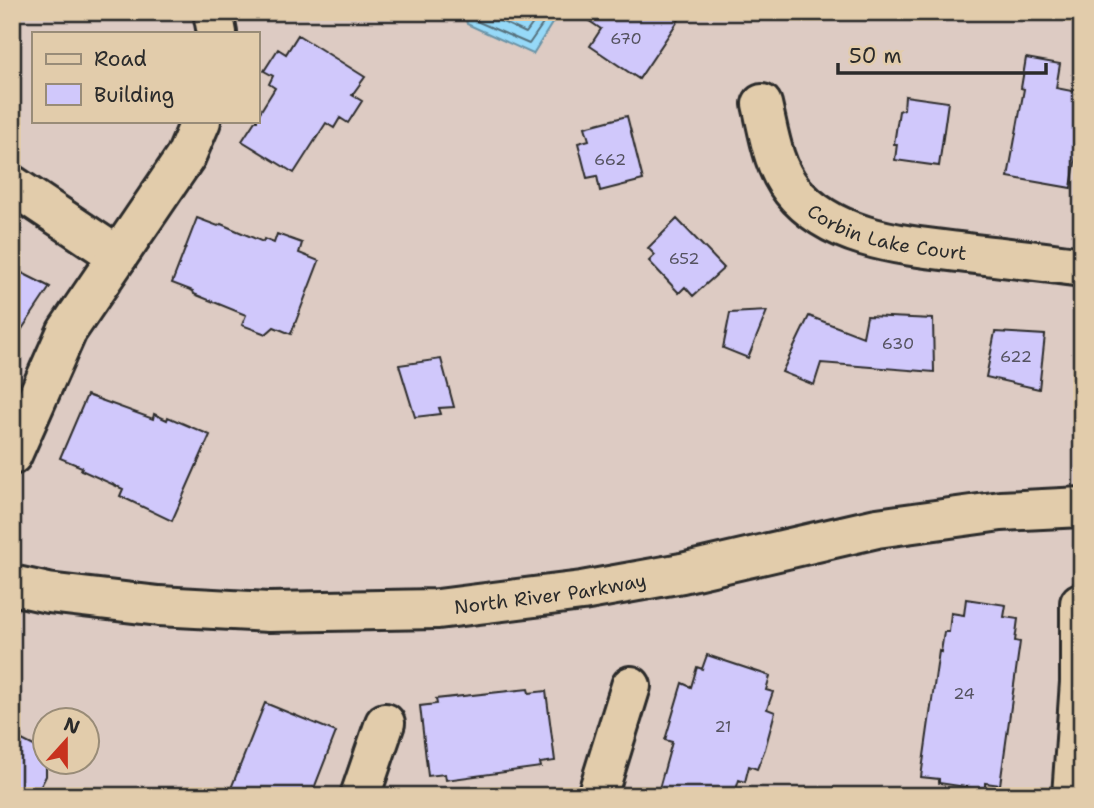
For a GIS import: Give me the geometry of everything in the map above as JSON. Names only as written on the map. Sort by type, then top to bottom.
[{"type":"street","points":[[214,12],[216,32]]},
{"type":"street","name":"Corbin Lake Court","points":[[762,104],[773,155],[792,190],[823,218],[866,236],[916,247],[1082,267]]},
{"type":"street","points":[[12,455],[68,331],[186,156],[201,122]]},
{"type":"street","points":[[12,185],[118,256]]},
{"type":"street","name":"North River Parkway","points":[[12,585],[48,593],[159,606],[269,612],[438,609],[582,590],[669,575],[877,527],[1001,511],[1082,507]]},
{"type":"street","points":[[1072,796],[1080,682],[1080,603]]},
{"type":"street","points":[[597,796],[631,686]]},
{"type":"street","points":[[360,796],[384,723]]},
{"type":"water","points":[[464,12],[559,12],[533,54],[467,24]]},
{"type":"building","points":[[576,12],[684,12],[639,79],[590,46],[601,29]]},
{"type":"building","points":[[298,35],[365,77],[352,95],[362,101],[348,123],[340,118],[334,128],[326,123],[294,173],[242,141],[254,122],[259,122],[259,114],[275,88],[269,84],[273,76],[264,71],[278,49],[286,54]]},
{"type":"building","points":[[1026,58],[1060,64],[1056,88],[1082,93],[1082,118],[1071,188],[1008,177],[1024,89],[1021,88]]},
{"type":"building","points":[[905,96],[948,102],[939,166],[895,160],[897,144],[894,144],[899,111],[904,109]]},
{"type":"building","points":[[627,116],[643,180],[600,191],[597,176],[587,178],[578,143],[589,140],[585,127]]},
{"type":"building","points":[[197,218],[218,226],[221,224],[263,242],[264,239],[274,243],[277,234],[302,243],[299,253],[319,261],[291,334],[274,327],[266,334],[242,325],[246,315],[172,283]]},
{"type":"building","points":[[677,219],[724,268],[693,296],[685,287],[679,293],[649,261],[655,255],[648,248]]},
{"type":"building","points":[[12,268],[50,287],[12,344]]},
{"type":"building","points":[[767,311],[748,358],[723,348],[730,313]]},
{"type":"building","points":[[809,316],[863,337],[867,316],[933,319],[934,372],[821,363],[814,385],[782,372]]},
{"type":"building","points":[[995,332],[1045,335],[1039,389],[986,377]]},
{"type":"building","points":[[441,359],[454,407],[439,408],[441,414],[415,417],[399,365]]},
{"type":"building","points":[[87,395],[153,419],[154,414],[167,420],[168,417],[210,435],[172,521],[120,496],[123,489],[60,458]]},
{"type":"building","points":[[966,599],[1006,605],[1004,617],[1018,619],[1015,641],[1020,642],[1000,785],[985,783],[985,790],[939,783],[939,779],[921,777],[939,651],[941,652],[944,632],[949,632],[951,613],[964,615]]},
{"type":"building","points":[[707,655],[770,676],[766,690],[773,692],[767,709],[775,712],[765,749],[757,769],[749,766],[745,782],[739,780],[734,796],[657,796],[672,742],[665,740],[682,683],[691,687],[697,667],[702,669]]},
{"type":"building","points":[[528,689],[529,693],[546,691],[555,761],[540,763],[541,767],[446,780],[445,774],[428,776],[420,706],[437,704],[436,699]]},
{"type":"building","points":[[265,703],[336,732],[311,796],[228,796]]},
{"type":"building","points":[[12,735],[32,745],[32,776],[46,776],[36,796],[12,796]]}]
